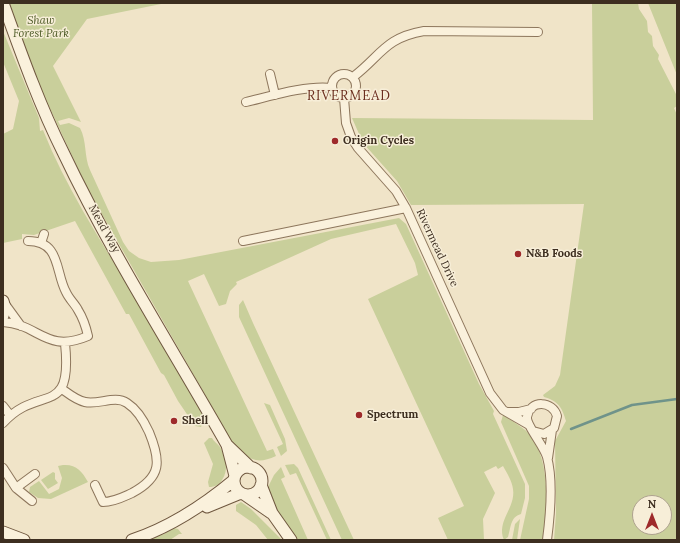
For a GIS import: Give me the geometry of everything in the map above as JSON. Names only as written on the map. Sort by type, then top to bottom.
[{"type":"main road","name":"Mead Way","points":[[3,3],[19,49],[63,152],[142,297],[227,445],[251,468]]},
{"type":"main road","points":[[3,316],[4,302]]},
{"type":"main road","name":"Mead Way","points":[[227,445],[234,478]]},
{"type":"main road","points":[[132,540],[160,528],[187,513],[216,494],[234,478],[240,469],[251,468],[260,475],[261,485],[272,513],[291,540]]},
{"type":"main road","points":[[234,478],[236,488],[272,513]]},
{"type":"main road","points":[[187,513],[243,494],[256,492],[261,485]]},
{"type":"main road","points":[[3,534],[24,540]]},
{"type":"street","points":[[353,77],[390,43],[414,33],[424,31],[538,32]]},
{"type":"street","points":[[346,73],[353,77],[356,83],[355,92],[344,98],[337,96],[332,88],[333,80],[338,75],[346,73]]},
{"type":"street","points":[[270,74],[275,95]]},
{"type":"street","points":[[246,102],[275,95],[323,87],[332,88]]},
{"type":"street","name":"Rivermead Drive","points":[[344,98],[346,123],[351,137],[358,148],[396,191],[406,208],[490,393],[503,410],[531,428]]},
{"type":"street","points":[[243,241],[406,208]]},
{"type":"street","points":[[40,243],[44,234]]},
{"type":"street","points":[[3,322],[21,326],[39,336],[65,343],[92,334],[65,290],[57,260],[49,249],[40,243],[28,241]]},
{"type":"street","points":[[4,302],[21,326]]},
{"type":"street","points":[[3,423],[10,415],[23,407],[51,396],[62,389],[66,375],[65,343]]},
{"type":"street","points":[[62,389],[85,402],[114,400],[127,403],[141,418],[155,449],[157,466],[150,481],[142,487],[117,500],[100,505],[95,485]]},
{"type":"street","points":[[507,412],[519,412],[544,404],[553,408],[557,420],[552,430],[548,458],[550,510],[547,540]]},
{"type":"street","points":[[3,406],[10,415]]},
{"type":"street","points":[[531,409],[527,416],[531,428],[548,458]]},
{"type":"street","points":[[531,428],[544,434],[552,430]]},
{"type":"street","points":[[3,468],[16,488],[32,501]]},
{"type":"street","points":[[16,488],[36,474]]},
{"type":"green space","name":"Shaw Forest Park","points":[[9,3],[166,3],[87,19],[53,66],[81,122],[69,118],[58,121],[60,125],[69,123],[80,128],[84,138],[90,170],[123,242],[129,251],[139,258],[151,262],[179,260],[399,218],[406,224],[479,384],[494,411],[493,414],[525,484],[525,498],[521,514],[517,515],[513,520],[508,537],[504,540],[502,527],[512,502],[513,489],[503,466],[498,469],[496,466],[484,472],[495,493],[483,519],[484,540],[448,540],[438,518],[464,506],[368,299],[418,275],[415,263],[396,224],[331,239],[236,282],[237,284],[230,291],[226,304],[219,306],[204,274],[188,281],[267,451],[273,449],[276,456],[262,460],[251,459],[237,448],[232,442],[87,188],[39,85]]},
{"type":"green space","points":[[592,3],[638,3],[639,9],[647,21],[648,32],[652,36],[653,46],[659,55],[658,59],[677,96],[677,106],[674,108],[677,115],[677,540],[554,540],[556,513],[555,441],[566,421],[559,405],[543,395],[555,386],[560,375],[584,204],[411,205],[397,181],[363,143],[352,118],[593,120]]},
{"type":"green space","points":[[648,3],[677,3],[677,75]]},
{"type":"green space","points":[[3,31],[39,118],[40,131],[43,130],[71,190],[206,416],[201,427],[195,426],[178,401],[129,314],[126,314],[75,221],[34,235],[22,234],[22,239],[3,243],[3,134],[13,129],[19,101],[3,62]]},
{"type":"green space","points":[[243,300],[354,540],[342,540],[239,317],[239,305]]},
{"type":"green space","points":[[264,403],[270,405],[285,439],[287,451],[281,456],[277,447],[283,444]]},
{"type":"green space","points":[[503,415],[532,437],[542,460],[546,487],[546,515],[543,540],[520,540],[529,499],[529,486],[501,422]]},
{"type":"green space","points":[[209,438],[212,438],[220,447],[225,459],[226,468],[220,483],[209,487],[208,482],[213,464],[204,443]]},
{"type":"green space","points":[[294,464],[298,468],[331,540],[327,540],[296,473],[290,475],[285,465]]},
{"type":"green space","points":[[58,466],[72,466],[78,469],[88,482],[51,499],[38,498],[29,492],[30,487],[39,481],[49,494],[59,489],[62,478]]},
{"type":"green space","points":[[281,467],[285,477],[281,479],[308,540],[298,540],[273,506],[268,487],[274,475]]},
{"type":"green space","points":[[53,472],[55,473],[55,479],[58,483],[48,489],[41,480]]},
{"type":"green space","points":[[241,502],[251,509],[282,540],[268,540],[256,525],[236,511],[236,505]]},
{"type":"green space","points":[[520,519],[517,540],[512,540],[515,524]]},
{"type":"green space","points":[[174,528],[178,529],[182,534],[179,534],[170,540],[145,540],[164,534]]},
{"type":"waterway","points":[[571,429],[632,405],[677,399]]},
{"type":"place","name":"Origin Cycles","points":[[335,141]]},
{"type":"place","name":"N&B Foods","points":[[518,254]]},
{"type":"place","name":"Spectrum","points":[[359,415]]},
{"type":"place","name":"Shell","points":[[174,421]]},
{"type":"district","name":"RIVERMEAD","points":[[349,96]]}]
